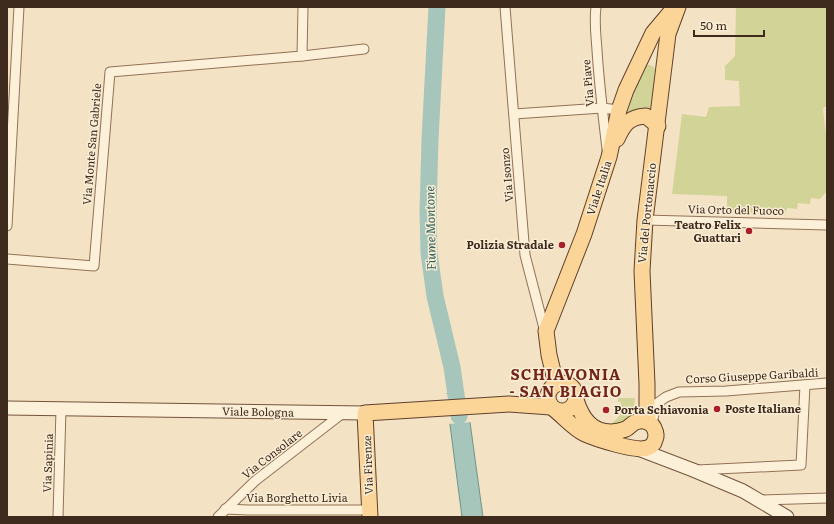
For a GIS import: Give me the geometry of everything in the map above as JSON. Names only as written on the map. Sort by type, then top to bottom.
[{"type":"main road","name":"Viale Italia","points":[[554,382],[546,331],[584,234],[609,157],[619,110],[626,90],[653,33],[675,7]]},
{"type":"main road","name":"Via del Portonaccio","points":[[652,430],[646,408],[647,384],[642,271],[645,220],[658,126],[668,34],[678,7]]},
{"type":"main road","points":[[640,61],[644,58],[651,57],[656,59],[664,69]]},
{"type":"main road","points":[[609,157],[624,125],[637,117],[646,116],[658,126]]},
{"type":"main road","points":[[677,464],[663,453],[652,430],[642,421],[636,422],[627,429],[618,432],[605,432],[597,430],[591,426],[580,412],[572,386],[554,382],[548,397],[553,408],[584,433],[602,440],[638,449],[677,464],[693,470],[743,491],[786,517]]},
{"type":"main road","name":"Viale Bologna","points":[[505,404],[531,398],[554,382]]},
{"type":"main road","points":[[553,408],[561,411],[568,410],[573,406],[576,400]]},
{"type":"main road","name":"Viale Bologna","points":[[7,408],[365,413],[505,404],[553,408]]},
{"type":"main road","name":"Via Firenze","points":[[365,413],[370,513]]},
{"type":"main road","points":[[638,449],[646,449],[651,447],[652,430]]},
{"type":"street","points":[[7,226],[19,7]]},
{"type":"street","points":[[302,56],[303,7]]},
{"type":"street","name":"Via Isonzo","points":[[505,7],[525,255],[547,339]]},
{"type":"street","name":"Via Piave","points":[[596,7],[596,31],[602,108],[609,157]]},
{"type":"street","name":"Via Monte San Gabriele","points":[[7,259],[94,266],[110,72],[302,56],[364,49]]},
{"type":"street","points":[[514,114],[602,108],[619,110]]},
{"type":"street","name":"Via Orto del Fuoco","points":[[645,220],[827,224]]},
{"type":"street","name":"Corso Giuseppe Garibaldi","points":[[652,430],[656,404],[666,397],[678,392],[726,391],[827,383]]},
{"type":"street","points":[[693,470],[801,465],[805,385]]},
{"type":"street","name":"Via Sapinia","points":[[58,517],[61,409]]},
{"type":"street","name":"Via Consolare","points":[[218,517],[255,481],[343,413]]},
{"type":"street","points":[[757,500],[827,498]]},
{"type":"street","name":"Via Borghetto Livia","points":[[225,509],[370,513]]},
{"type":"green space","points":[[736,7],[827,7],[827,106],[823,108],[826,135],[826,192],[820,199],[811,198],[810,204],[798,203],[797,209],[787,208],[784,216],[727,212],[727,196],[672,194],[682,114],[706,117],[709,107],[740,106],[739,81],[725,80],[725,66],[735,56]]},
{"type":"green space","points":[[645,65],[654,67],[655,71],[651,115],[623,122],[635,83]]},
{"type":"green space","points":[[618,398],[635,398],[634,413],[622,423],[607,426],[617,419],[620,414],[621,402],[618,402]]},
{"type":"water","points":[[466,393],[483,517],[462,517],[446,394]]},
{"type":"pier","points":[[468,392],[472,422],[448,424],[445,394]]},
{"type":"waterway","name":"Fiume Montone","points":[[437,7],[430,139],[428,212],[429,253],[435,296],[452,367],[459,416]]},
{"type":"place","name":"Teatro Felix Guattari","points":[[749,231]]},
{"type":"place","name":"Polizia Stradale","points":[[562,245]]},
{"type":"place","name":"Poste Italiane","points":[[717,409]]},
{"type":"place","name":"Porta Schiavonia","points":[[606,410]]},
{"type":"district","name":"SCHIAVONIA - SAN BIAGIO","points":[[566,384]]}]
